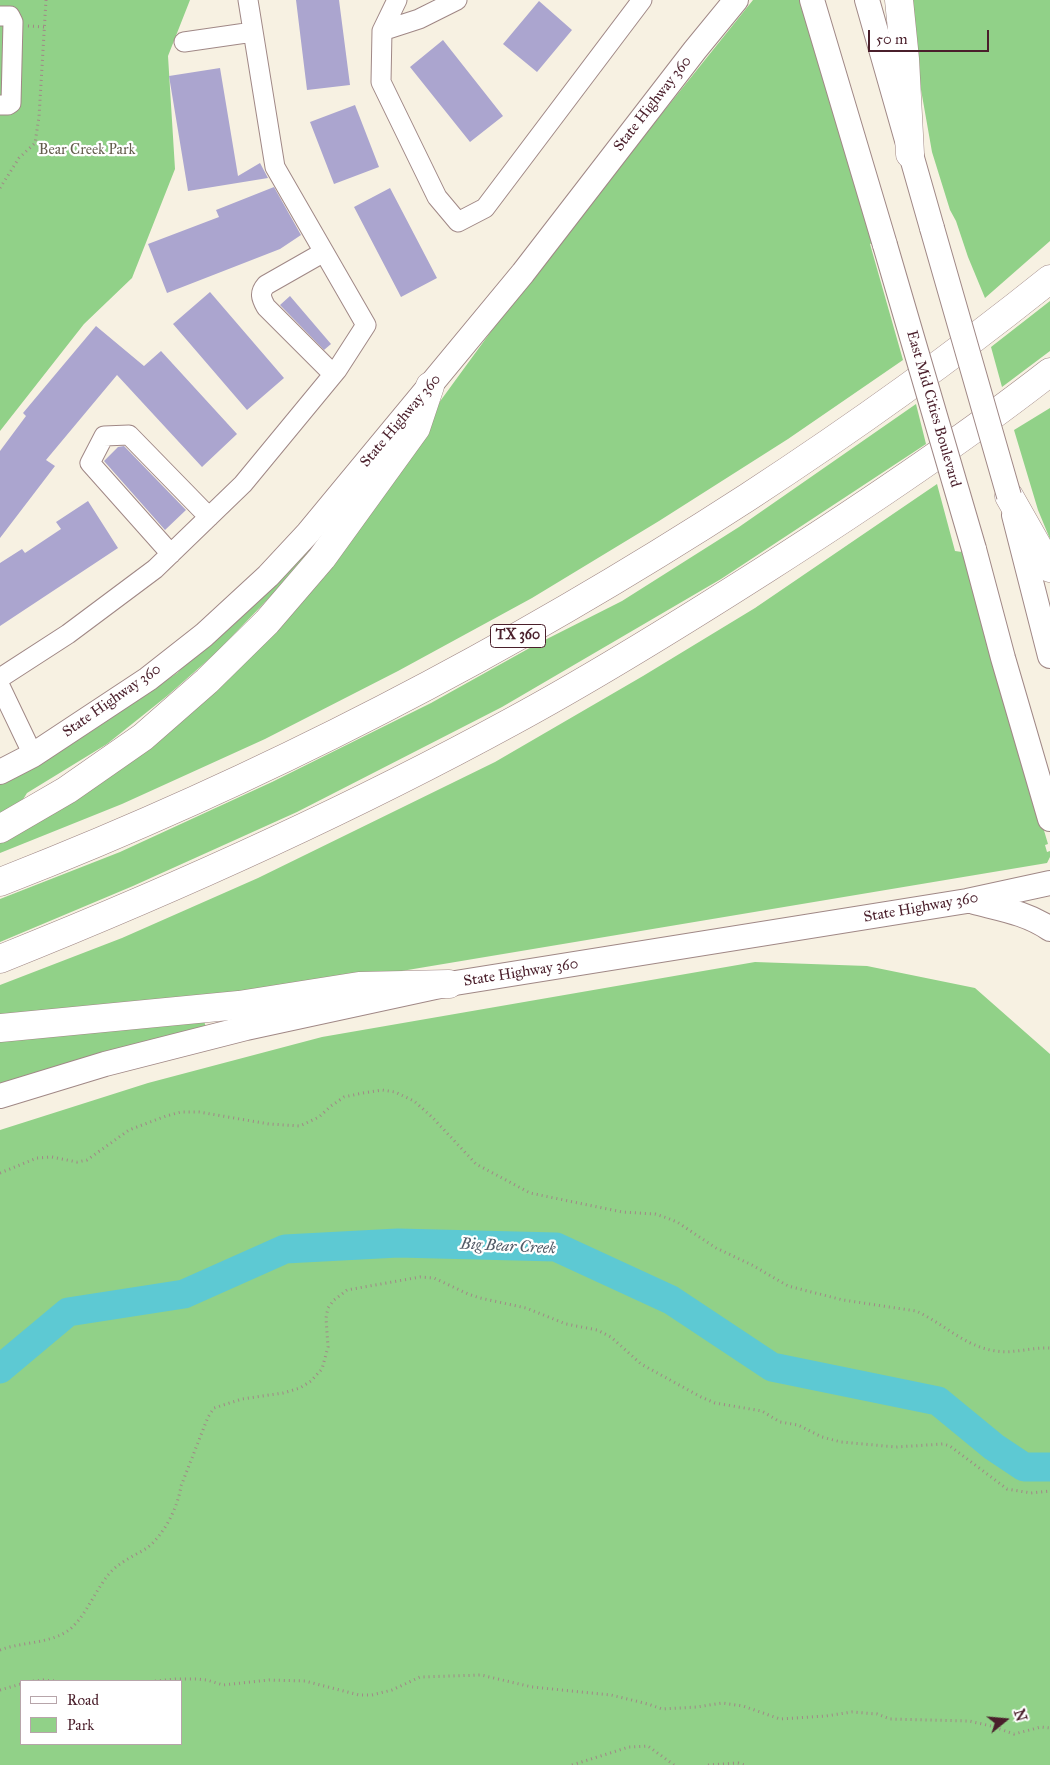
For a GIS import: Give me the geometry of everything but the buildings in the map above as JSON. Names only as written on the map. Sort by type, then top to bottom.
[{"type":"highway","points":[[899,0],[905,59],[910,154]]},
{"type":"highway","points":[[997,322],[1050,263]]},
{"type":"highway","name":"TX 360","points":[[0,882],[81,851],[297,752],[507,643],[608,584],[791,468],[904,390],[997,322],[1050,279]]},
{"type":"highway","points":[[0,959],[193,879],[407,777],[512,722],[611,666],[816,538],[1000,411],[1050,372]]},
{"type":"highway","points":[[0,829],[67,790],[143,736],[208,681],[267,622],[322,558],[416,428],[430,386]]},
{"type":"highway","points":[[1000,411],[1050,389]]},
{"type":"highway","points":[[1009,496],[1050,568]]},
{"type":"highway","points":[[0,1028],[239,1005],[359,986],[449,984]]},
{"type":"main road","points":[[695,50],[713,0]]},
{"type":"main road","name":"State Highway 360","points":[[0,772],[33,755],[148,679],[204,635],[268,576],[308,533],[523,273],[695,50],[736,0]]},
{"type":"main road","name":"East Mid Cities Boulevard","points":[[812,0],[974,549],[1003,658],[1050,819]]},
{"type":"main road","points":[[867,0],[1009,496],[1050,656]]},
{"type":"main road","name":"State Highway 360","points":[[0,1096],[105,1064],[246,1028],[449,984],[967,901],[1050,884]]},
{"type":"main road","points":[[967,901],[1021,913],[1050,929]]},
{"type":"lane","points":[[0,678],[68,634],[155,569],[209,517],[243,484],[333,374],[366,325],[275,166],[248,0]]},
{"type":"lane","points":[[397,0],[382,30],[381,82],[437,197],[458,222],[485,208],[642,0]]},
{"type":"lane","points":[[382,30],[419,18],[457,0]]},
{"type":"lane","points":[[0,16],[10,16],[13,22],[11,103],[0,105]]},
{"type":"lane","points":[[184,42],[253,32]]},
{"type":"lane","points":[[324,252],[266,285],[261,291],[261,299],[266,307],[333,374]]},
{"type":"lane","points":[[170,554],[90,463],[104,436],[128,435],[209,517]]},
{"type":"lane","points":[[0,686],[33,755]]},
{"type":"path","points":[[0,188],[19,158],[35,143],[39,117],[46,0]]},
{"type":"path","points":[[0,1173],[37,1158],[52,1157],[77,1162],[88,1160],[129,1130],[181,1112],[199,1112],[269,1124],[300,1126],[319,1117],[330,1106],[344,1097],[382,1090],[395,1092],[414,1101],[432,1117],[476,1164],[530,1193],[622,1212],[655,1214],[667,1218],[677,1222],[716,1248],[752,1265],[788,1286],[843,1300],[916,1311],[968,1342],[981,1347],[996,1351],[1050,1348]]},
{"type":"path","points":[[0,1650],[45,1640],[68,1631],[78,1621],[109,1573],[148,1546],[168,1523],[208,1417],[214,1408],[242,1399],[283,1393],[300,1388],[311,1381],[322,1369],[328,1347],[326,1318],[328,1308],[334,1300],[347,1290],[420,1277],[434,1278],[455,1289],[480,1298],[526,1308],[566,1324],[596,1330],[611,1337],[641,1364],[715,1403],[762,1411],[780,1422],[798,1425],[822,1437],[842,1442],[896,1447],[943,1444],[950,1446],[1008,1489],[1031,1493],[1050,1491]]},
{"type":"path","points":[[166,1680],[197,1679],[223,1685],[269,1680],[305,1681],[359,1695],[372,1695],[392,1690],[420,1677],[481,1675],[532,1686],[611,1695],[662,1709],[722,1703],[743,1706],[780,1719],[852,1712],[877,1714],[890,1719],[969,1721],[1014,1734],[1050,1728]]},
{"type":"path","points":[[0,1690],[20,1684]]},
{"type":"path","points":[[572,1765],[629,1747],[648,1746],[674,1765]]},
{"type":"path","points":[[708,1765],[738,1763],[745,1765]]},
{"type":"green space","name":"Bear Creek Park","points":[[0,0],[190,0],[168,56],[175,169],[132,278],[84,324],[0,431]]},
{"type":"green space","points":[[753,0],[803,0],[874,242],[870,244],[903,360],[788,439],[659,521],[532,598],[398,671],[265,739],[122,804],[0,853],[0,838],[86,786],[360,521],[441,400],[530,278]]},
{"type":"green space","points":[[909,0],[1050,0],[1050,241],[985,298],[956,221],[950,210],[932,152],[911,33]]},
{"type":"green space","points":[[1050,301],[1050,351],[1002,387],[991,347]]},
{"type":"green space","points":[[916,404],[926,444],[721,579],[502,707],[297,812],[133,886],[0,942],[0,899],[120,852],[272,782],[431,703],[535,645],[622,601],[739,527]]},
{"type":"green space","points":[[1050,408],[1050,539],[1038,510],[1014,430]]},
{"type":"green space","points":[[937,484],[955,551],[962,552],[1048,844],[1045,845],[1047,852],[1050,851],[1047,863],[282,991],[0,1020],[0,985],[122,938],[258,878],[495,762],[755,608]]},
{"type":"green space","points":[[309,548],[312,550],[295,571],[216,653],[167,696],[107,744],[27,793],[19,806],[0,817],[0,781],[92,731],[177,673]]},
{"type":"green space","points":[[755,962],[867,966],[975,988],[1050,1054],[1050,1765],[0,1765],[0,1130],[148,1083],[322,1037]]},
{"type":"green space","points":[[203,1018],[206,1027],[0,1085],[0,1036]]},
{"type":"waterway","name":"Big Bear Creek","points":[[0,1369],[68,1312],[184,1294],[285,1249],[398,1243],[556,1247],[671,1300],[772,1367],[938,1401],[994,1447],[1024,1467],[1050,1467]]}]
